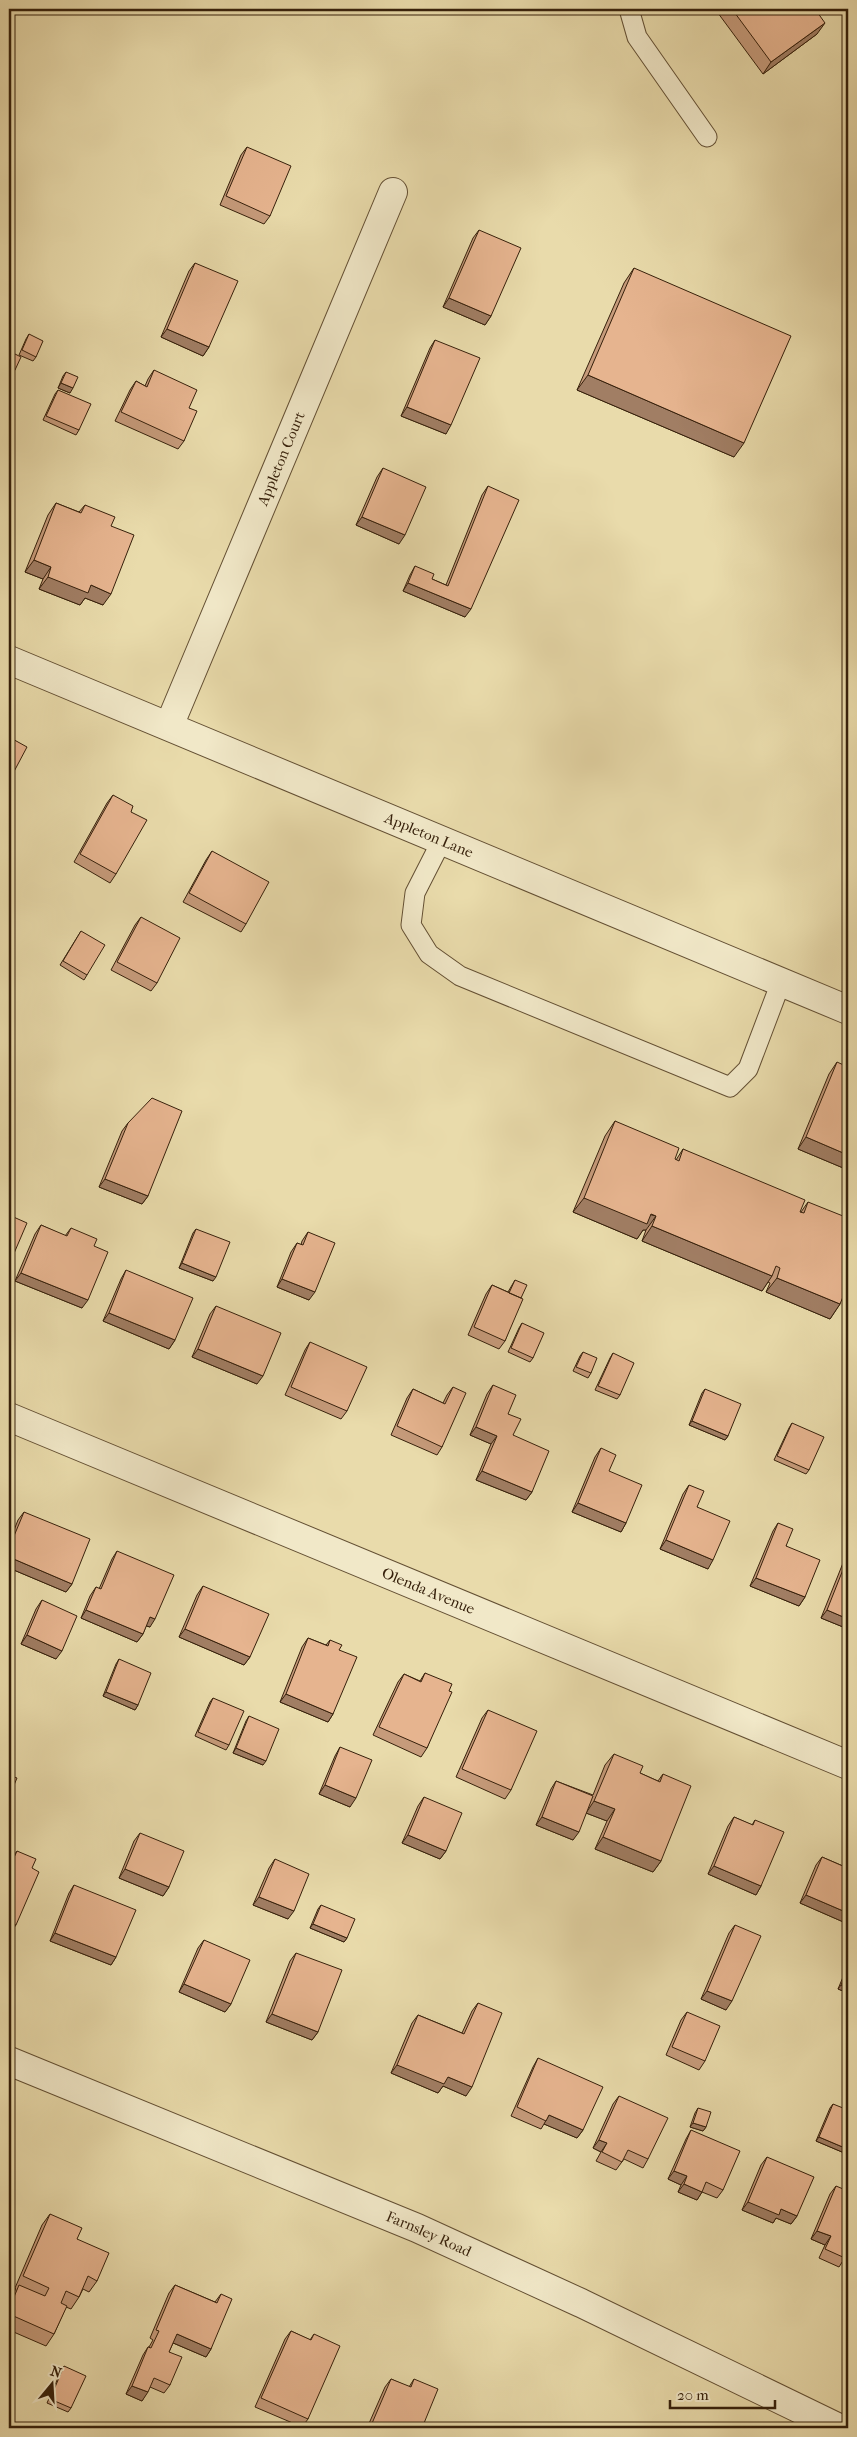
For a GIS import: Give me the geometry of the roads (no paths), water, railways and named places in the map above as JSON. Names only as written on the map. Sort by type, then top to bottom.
[{"type":"street","name":"Appleton Court","points":[[169,726],[393,192]]},
{"type":"street","name":"Appleton Lane","points":[[9,660],[848,1010]]},
{"type":"street","name":"Olenda Avenue","points":[[9,1417],[848,1765]]},
{"type":"street","name":"Farnsley Road","points":[[9,2061],[417,2228],[581,2303],[839,2428]]},
{"type":"lane","points":[[629,9],[636,37],[707,137]]},
{"type":"lane","points":[[442,840],[415,893],[411,925],[429,954],[460,976],[730,1087],[748,1068],[781,982]]}]
